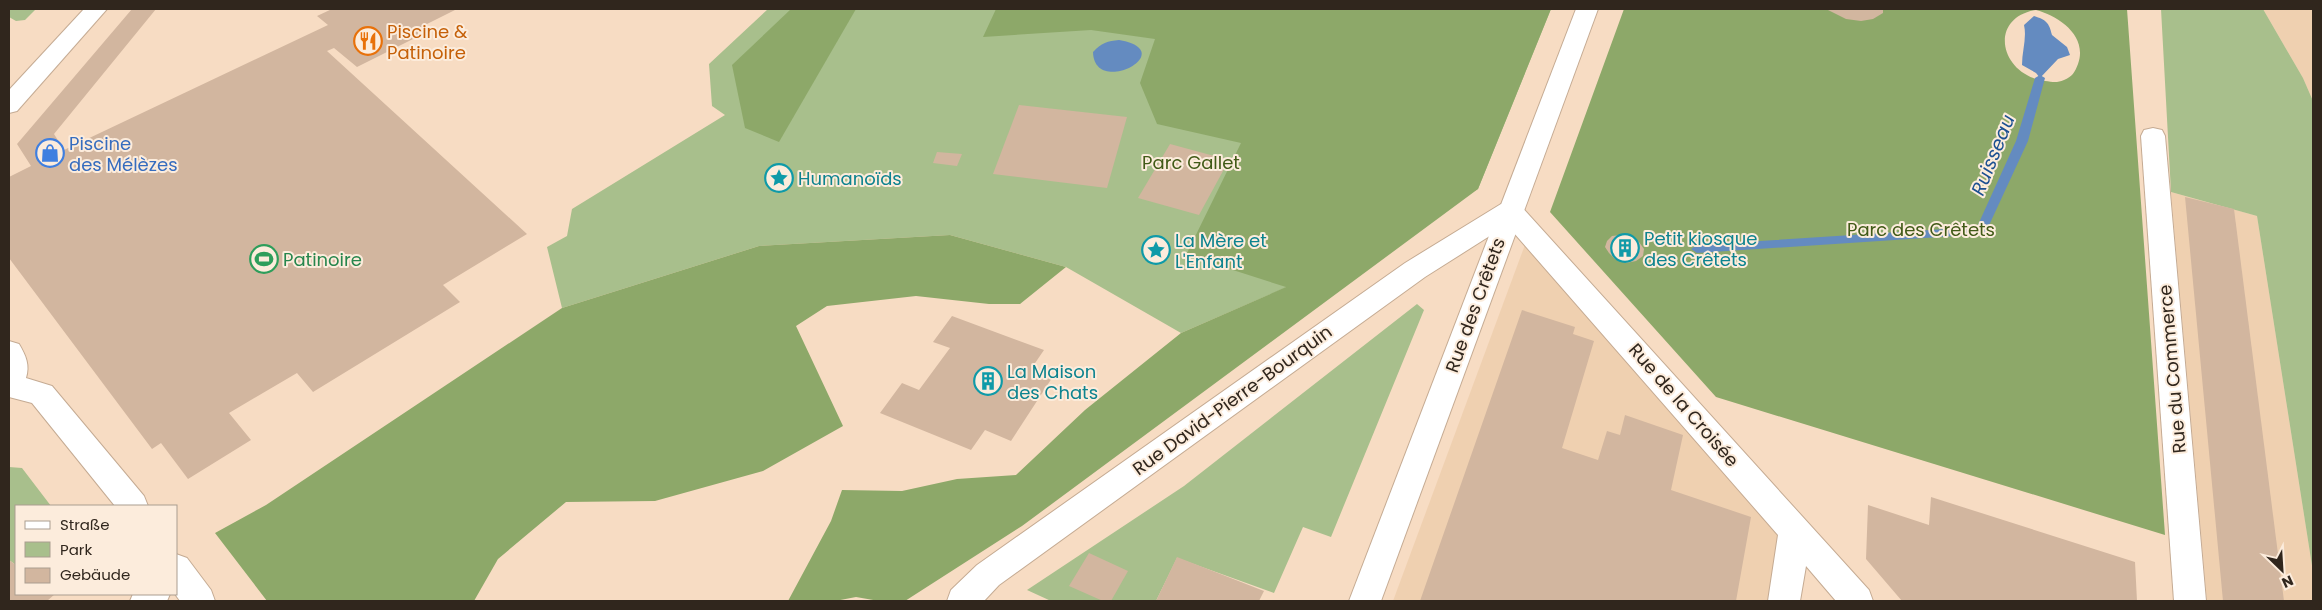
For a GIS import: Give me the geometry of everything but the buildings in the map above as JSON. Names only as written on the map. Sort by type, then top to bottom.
[{"type":"street","points":[[9,105],[96,9]]},
{"type":"street","name":"Rue des Crêtets","points":[[1366,601],[1587,9]]},
{"type":"street","name":"Rue du Commerce","points":[[2153,136],[2190,601]]},
{"type":"street","name":"Rue de la Croisée","points":[[1510,211],[1857,601]]},
{"type":"street","name":"Rue David-Pierre-Bourquin","points":[[963,601],[988,575],[1036,540],[1415,270],[1510,211]]},
{"type":"street","points":[[9,352],[15,365],[14,374],[9,385],[42,394],[132,505]]},
{"type":"street","points":[[1784,601],[1795,530]]},
{"type":"street","points":[[178,572],[199,601]]},
{"type":"shaded area","points":[[2263,9],[2313,9],[2313,101],[2303,78]]},
{"type":"shaded area","points":[[2171,192],[2257,216],[2313,572],[2313,601],[2207,601]]},
{"type":"shaded area","points":[[1526,242],[1782,531],[1770,601],[1393,601]]},
{"type":"green space","points":[[9,9],[36,9],[25,20],[16,21],[9,17]]},
{"type":"green space","name":"Parc Gallet","points":[[768,9],[1551,9],[1478,189],[1287,287],[1181,333],[1066,267],[950,235],[759,246],[562,308],[547,247],[567,236],[572,209],[725,115],[712,106],[709,64]]},
{"type":"green space","points":[[791,9],[856,9],[779,142],[745,128],[732,65]]},
{"type":"green space","points":[[996,9],[1551,9],[1478,189],[1022,526],[905,601],[879,601],[856,597],[835,601],[788,601],[831,521],[842,490],[902,491],[957,479],[1016,475],[1085,410],[1181,333],[1286,287],[1186,255],[1241,143],[1157,124],[1140,83],[1155,39],[1091,30],[983,37]]},
{"type":"green space","name":"Parc des Crêtets","points":[[1624,9],[2127,9],[2165,535],[1716,397],[1550,212]],"holes":[[[2036,10],[2062,22],[2075,36],[2079,45],[2080,54],[2076,69],[2073,74],[2059,82],[2045,81],[2029,76],[2017,68],[2009,58],[2005,46],[2006,34],[2011,23],[2021,15]]]},
{"type":"green space","points":[[2161,9],[2263,9],[2303,78],[2313,101],[2313,572],[2257,216],[2171,192]]},
{"type":"green space","points":[[950,235],[1066,267],[1020,304],[989,304],[916,296],[827,306],[796,326],[843,426],[763,471],[655,501],[566,502],[498,559],[474,601],[267,601],[215,533],[266,505],[562,308],[759,246]]},
{"type":"green space","points":[[1417,304],[1424,310],[1331,537],[1303,527],[1274,593],[1177,558],[1156,601],[1051,601],[1027,590],[1184,486]]},
{"type":"green space","points":[[9,467],[22,468],[50,505],[15,505],[15,564],[9,560]]},
{"type":"water","points":[[2034,16],[2046,22],[2050,27],[2052,35],[2067,47],[2070,55],[2058,59],[2040,78],[2036,73],[2022,65],[2024,25]]},
{"type":"water","points":[[1119,40],[1136,46],[1142,53],[1139,61],[1130,67],[1118,71],[1106,71],[1097,65],[1093,52],[1105,43]]},
{"type":"waterway","name":"Ruisseau","points":[[1697,249],[1981,231],[2022,141],[2040,78]]},
{"type":"place","name":"Piscine & Patinoire","points":[[368,41]]},
{"type":"place","name":"Piscine des Mélèzes","points":[[50,153]]},
{"type":"place","name":"Humanoïds","points":[[779,178]]},
{"type":"place","name":"Petit kiosque des Crêtets","points":[[1625,248]]},
{"type":"place","name":"La Mère et L'Enfant","points":[[1156,250]]},
{"type":"place","name":"Patinoire","points":[[264,259]]},
{"type":"place","name":"La Maison des Chats","points":[[988,381]]}]
